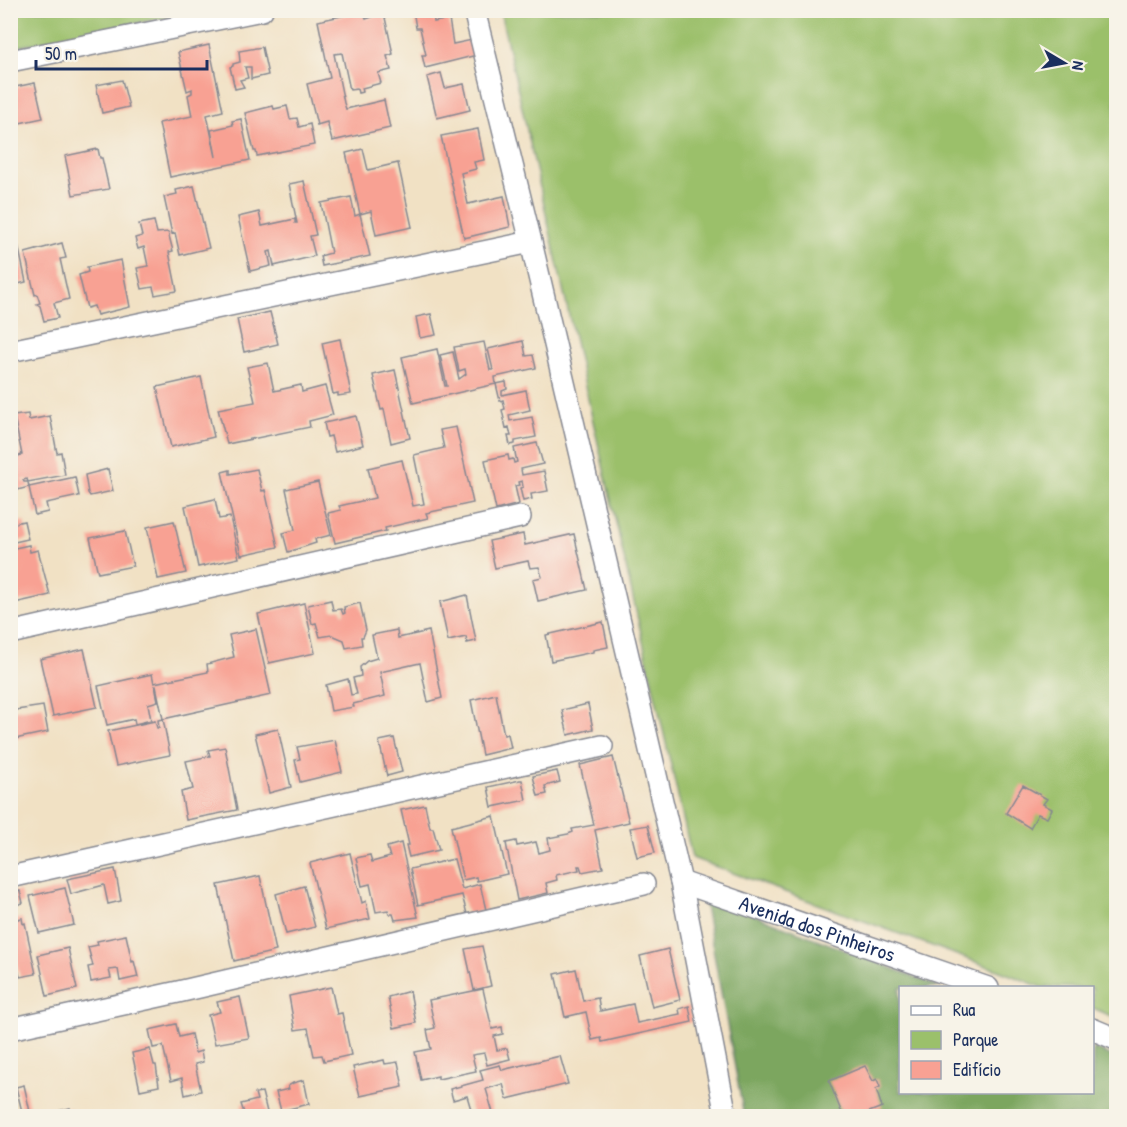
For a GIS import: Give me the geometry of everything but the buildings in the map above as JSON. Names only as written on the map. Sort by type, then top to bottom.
[{"type":"street","points":[[10,61],[262,10]]},
{"type":"street","points":[[474,10],[531,242],[681,882],[726,1116]]},
{"type":"street","points":[[10,351],[531,242]]},
{"type":"street","points":[[10,633],[520,517]]},
{"type":"street","points":[[10,878],[602,746]]},
{"type":"street","name":"Avenida dos Pinheiros","points":[[681,882],[985,986]]},
{"type":"street","points":[[10,1029],[644,884]]},
{"type":"street","points":[[1094,1030],[1116,1039]]},
{"type":"green space","points":[[11,10],[199,10],[199,11],[11,48]]},
{"type":"green space","points":[[500,11],[1116,11],[1116,1018],[1094,1008],[1094,986],[1038,986],[692,858]]},
{"type":"green space","points":[[703,895],[937,986],[899,986],[899,1094],[1094,1094],[1094,1048],[1116,1058],[1116,1116],[744,1116]]}]
